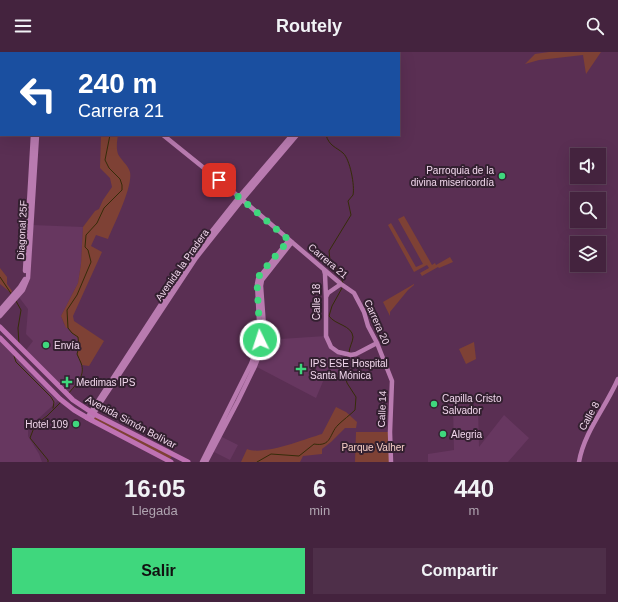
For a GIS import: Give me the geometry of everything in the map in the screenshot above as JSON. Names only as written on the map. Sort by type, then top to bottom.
[{"type":"main road","name":"Avenida Simón Bolívar","points":[[0,327],[65,393],[92,413],[188,462]]},
{"type":"main road","name":"Avenida Simón Bolívar","points":[[0,338],[65,403],[89,419],[171,462]]},
{"type":"street","name":"Diagonal 25F","points":[[0,316],[28,281],[33,136]]},
{"type":"street","name":"Diagonal 25F","points":[[28,248],[37,136]]},
{"type":"street","name":"Carrera 21","points":[[164,136],[240,198],[343,286],[354,293]]},
{"type":"street","name":"Avenida la Pradera","points":[[89,419],[193,255],[291,136]]},
{"type":"street","name":"Avenida la Pradera","points":[[240,198],[296,136]]},
{"type":"street","points":[[202,462],[251,364],[260,340],[258,279],[290,241]]},
{"type":"street","points":[[206,462],[241,394],[265,340],[261,286],[262,280],[290,241]]},
{"type":"street","name":"Calle 18","points":[[323,268],[325,274],[326,336],[334,350],[351,355],[377,343]]},
{"type":"street","points":[[326,298],[328,293],[343,286]]},
{"type":"street","name":"Carrera 20","points":[[354,293],[364,312],[369,328],[377,343],[392,380]]},
{"type":"street","name":"Diagonal 25F","points":[[0,310],[13,298]]},
{"type":"street","name":"Calle 8","points":[[579,462],[581,452],[618,379]]},
{"type":"street","name":"Calle 14","points":[[391,462],[390,432],[392,380]]},
{"type":"shaded area","points":[[32,225],[83,227],[81,264],[78,283],[61,316],[64,324],[78,337],[79,347],[77,354],[83,370],[82,376],[67,395],[26,350],[33,341],[26,334],[28,309],[18,296],[26,285]]},
{"type":"shaded area","name":"IPS ESE Hospital Santa Mónica","points":[[326,336],[329,343],[341,353],[341,375],[333,371],[327,372],[316,398],[255,366],[265,340]]},
{"type":"shaded area","points":[[0,338],[60,399],[28,428],[28,436],[42,462],[0,462]]},
{"type":"shaded area","points":[[453,406],[478,406],[479,447],[504,415],[529,438],[508,462],[428,462],[428,454],[454,450]]},
{"type":"shaded area","points":[[220,436],[238,445],[230,460],[212,451]]},
{"type":"green space","points":[[549,52],[601,52],[586,74],[583,55],[539,60],[525,64],[535,54]]},
{"type":"green space","points":[[101,136],[118,136],[118,154],[130,172],[129,187],[108,239],[96,235],[91,246],[102,252],[73,316],[74,321],[104,341],[89,366],[82,365],[77,354],[79,347],[78,338],[68,328],[66,328],[61,316],[78,283],[81,264],[83,227],[95,211],[99,209],[112,187],[110,178],[100,168]]},
{"type":"green space","points":[[404,216],[432,265],[435,263],[436,265],[450,257],[453,262],[439,268],[438,267],[422,276],[420,273],[429,268],[427,265],[414,272],[388,225],[391,223],[416,267],[423,264],[398,219]]},
{"type":"green space","points":[[0,268],[7,277],[7,284],[12,291],[11,293],[0,284]]},
{"type":"green space","points":[[414,284],[390,312],[390,316],[383,302]]},
{"type":"green space","points":[[474,342],[476,359],[466,364],[459,349]]},
{"type":"green space","points":[[336,407],[346,412],[357,422],[356,428],[345,428],[322,449],[322,454],[303,456],[300,462],[241,462],[247,449],[254,451],[273,449],[322,434]]},
{"type":"green space","points":[[93,415],[172,456],[170,459],[91,418]]},
{"type":"green space","name":"Parque Valher","points":[[356,432],[390,432],[391,462],[355,462]]},
{"type":"waterway","points":[[68,394],[79,380],[82,372],[81,363],[77,354],[79,347],[78,337],[68,328],[67,310],[77,295],[91,262],[88,250],[85,247],[86,235],[97,223],[104,208],[122,190],[120,179],[109,168],[105,160],[110,136]]},
{"type":"waterway","points":[[326,136],[331,144],[346,156],[353,179],[353,195],[348,201],[351,215],[329,251],[330,260],[339,272],[343,283]]},
{"type":"waterway","points":[[0,277],[12,295]]},
{"type":"waterway","points":[[342,288],[332,306],[329,316],[347,327],[352,333],[353,339],[349,353]]},
{"type":"waterway","points":[[16,301],[21,310],[18,328],[19,344]]},
{"type":"waterway","points":[[14,356],[16,362],[51,397],[54,402],[53,408]]},
{"type":"waterway","points":[[257,462],[271,454],[299,456],[314,444],[324,444],[327,442],[338,425],[355,410],[356,397],[347,383],[344,371],[347,356]]},
{"type":"waterway","points":[[48,462],[30,438],[35,425],[47,416],[61,402]]},
{"type":"place","name":"Parroquia de la divina misericordía","points":[[502,176]]},
{"type":"place","name":"Envía","points":[[46,345]]},
{"type":"place","name":"IPS ESE Hospital Santa Mónica","points":[[301,369]]},
{"type":"place","name":"Medimas IPS","points":[[67,382]]},
{"type":"place","name":"Capilla Cristo Salvador","points":[[434,404]]},
{"type":"place","name":"Hotel 109","points":[[76,424]]},
{"type":"place","name":"Alegria","points":[[443,434]]},
{"type":"route","points":[[219,180],[289,240],[260,274],[257,282],[260,340]]}]
